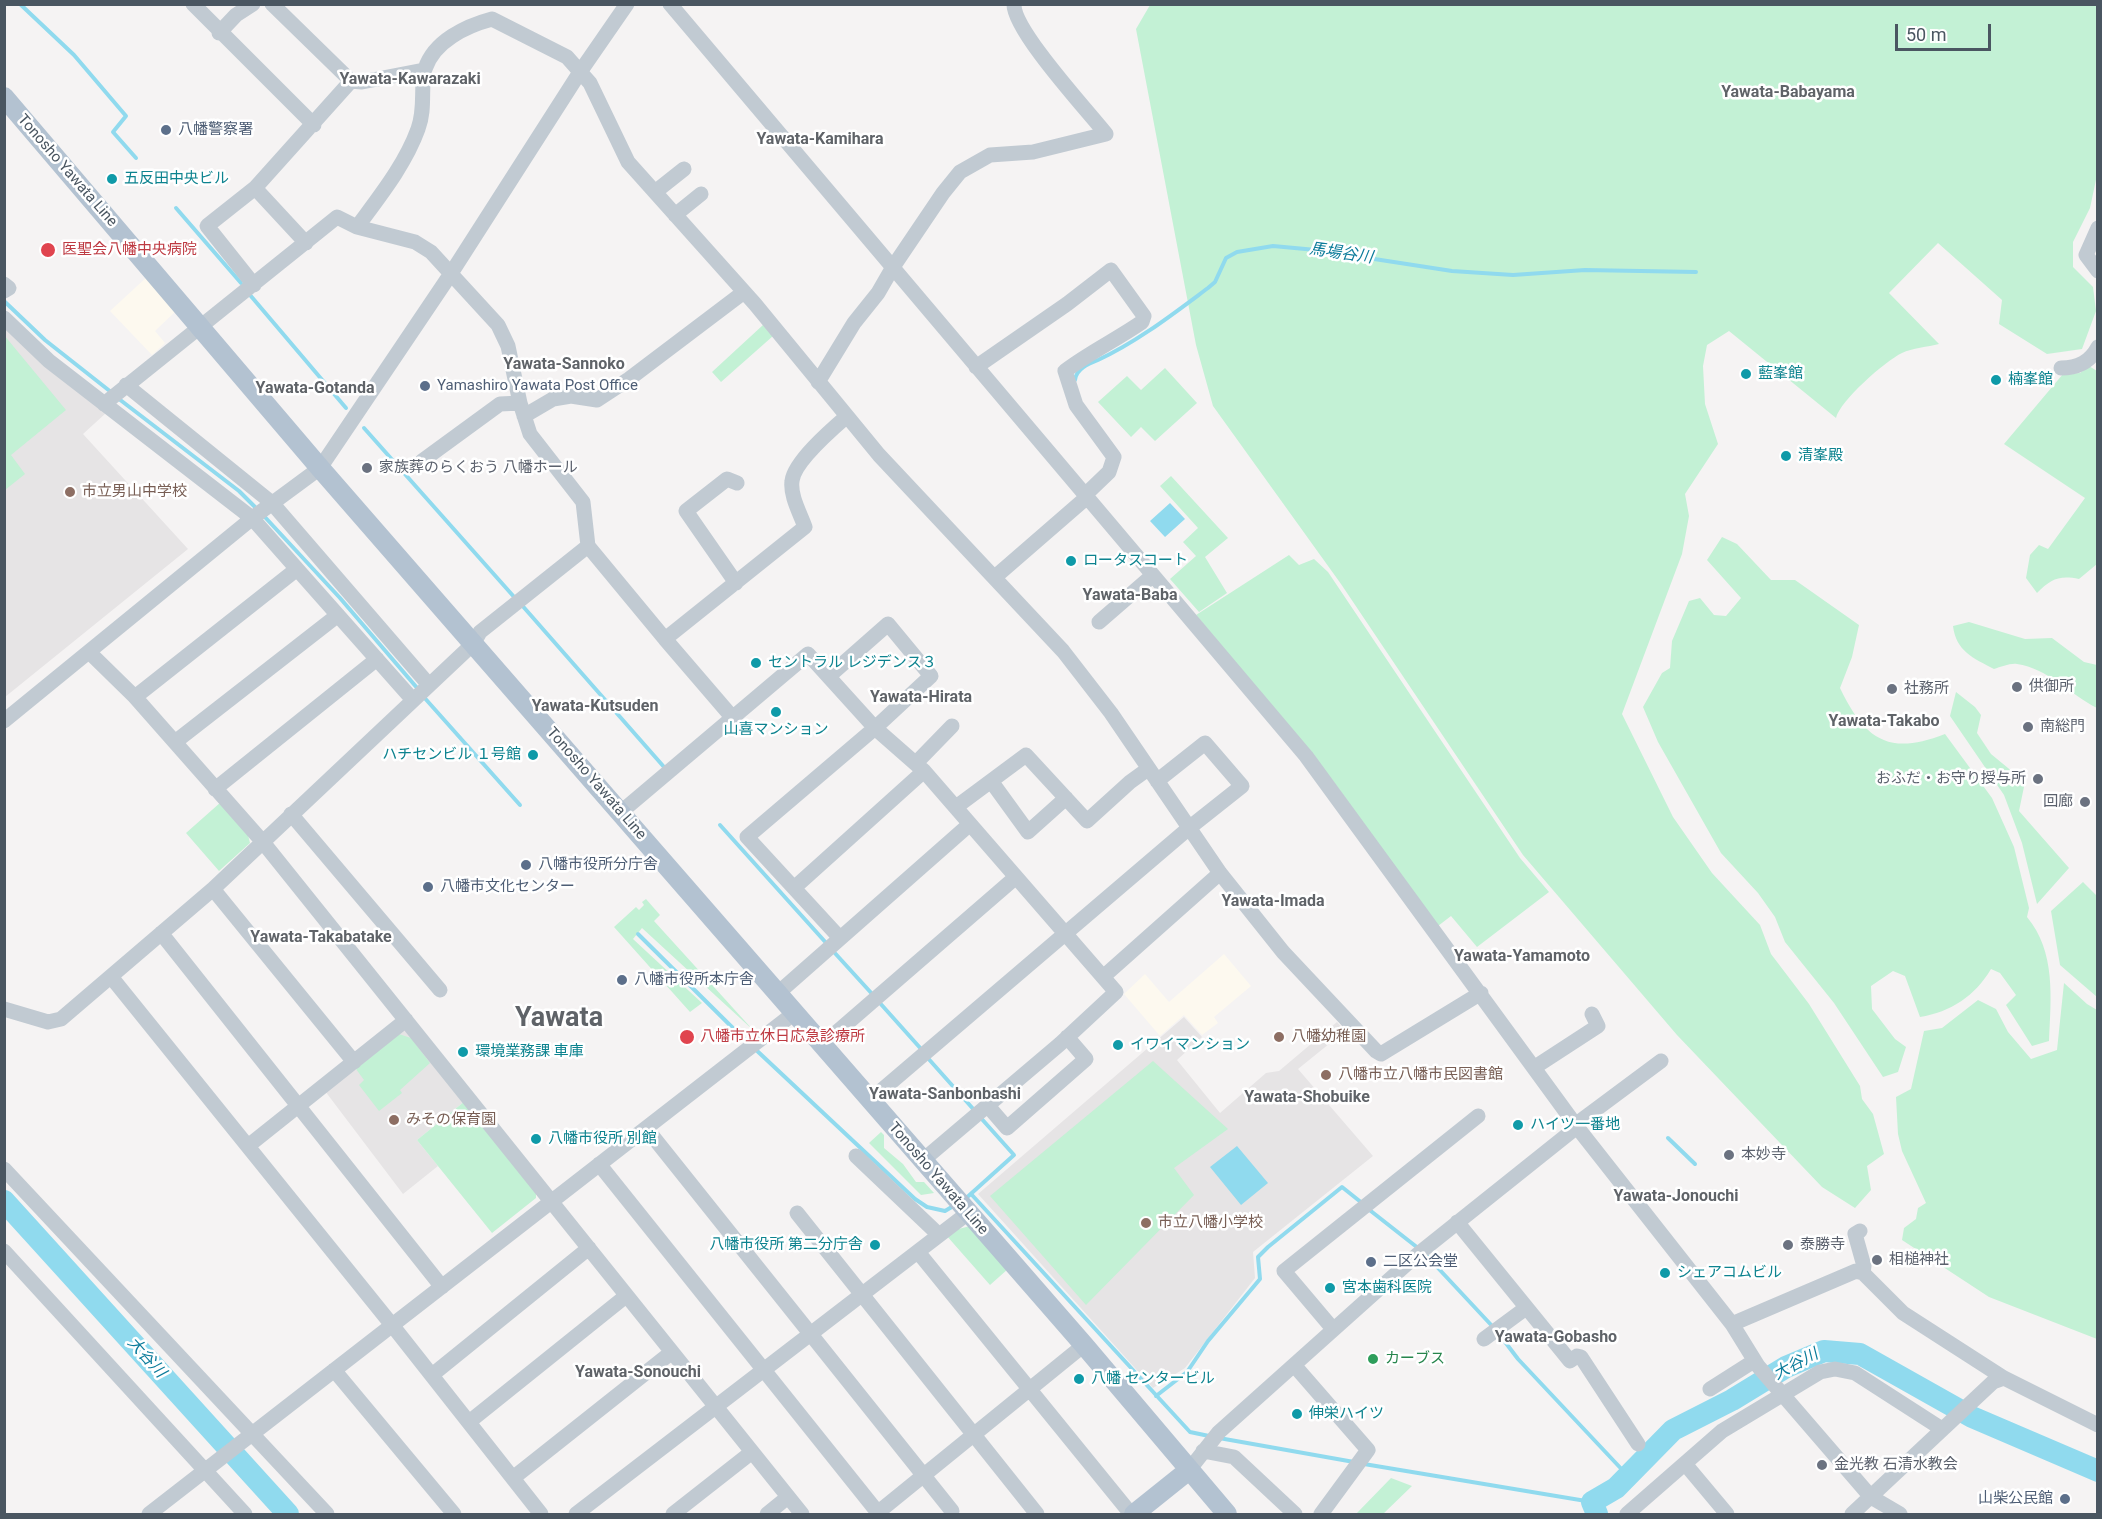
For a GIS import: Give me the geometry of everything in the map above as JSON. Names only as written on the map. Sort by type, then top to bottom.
[{"type":"main road","name":"Tonosho Yawata Line","points":[[4,97],[320,468],[621,812],[869,1101],[1084,1345],[1227,1515]]},
{"type":"main road","points":[[1133,1515],[1189,1470]]},
{"type":"street","points":[[193,4],[219,33],[314,125]]},
{"type":"street","points":[[219,33],[232,10],[253,4]]},
{"type":"street","points":[[272,4],[351,81],[362,82],[424,70]]},
{"type":"street","points":[[4,721],[262,511],[320,468],[450,275],[580,72],[627,4]]},
{"type":"street","points":[[670,4],[1306,756],[1345,813],[1481,993],[1576,1126],[1732,1324],[1756,1364],[1871,1497],[1900,1515]]},
{"type":"street","points":[[818,382],[854,323],[878,293],[892,267],[960,172],[990,155],[1033,152],[1106,134],[1036,48],[1014,13],[1014,4]]},
{"type":"street","points":[[357,227],[393,177],[417,131],[424,100],[424,70],[436,49],[449,38],[472,24],[492,19],[567,57],[591,83],[628,162],[744,292],[879,455],[1063,651],[1153,775],[1220,873],[1283,952],[1376,1051],[1382,1054],[1481,993]]},
{"type":"street","points":[[254,285],[207,226],[255,188],[314,125],[351,81]]},
{"type":"street","points":[[655,192],[684,169]]},
{"type":"street","points":[[255,188],[306,243]]},
{"type":"street","points":[[675,215],[701,194]]},
{"type":"street","points":[[106,402],[338,218],[357,227],[415,242],[431,252],[450,275],[482,304],[498,325],[508,346],[530,434],[583,502],[588,546],[732,717]]},
{"type":"street","points":[[2097,228],[2086,255],[2097,271]]},
{"type":"street","points":[[976,366],[1058,311],[1111,270],[1144,316],[1142,322],[1109,345],[1095,348],[1065,371],[1076,405],[1114,457],[1109,472],[1085,497],[995,577]]},
{"type":"street","points":[[4,284],[9,288],[4,291]]},
{"type":"street","points":[[422,461],[500,404],[522,409],[571,396],[597,400],[629,380],[744,292]]},
{"type":"street","points":[[4,318],[49,361],[262,511],[297,569],[377,659],[421,692]]},
{"type":"street","points":[[2061,368],[2079,366],[2089,360],[2097,347]]},
{"type":"street","points":[[123,388],[262,511],[421,692]]},
{"type":"street","points":[[665,639],[805,527],[792,494],[791,480],[810,450],[846,417]]},
{"type":"street","points":[[736,583],[686,511],[727,479],[737,483]]},
{"type":"street","points":[[4,1009],[48,1022],[61,1018],[112,978],[213,889],[474,643],[480,632],[588,546]]},
{"type":"street","points":[[135,697],[297,569]]},
{"type":"street","points":[[1100,622],[1152,576]]},
{"type":"street","points":[[175,742],[338,615]]},
{"type":"street","points":[[829,676],[888,624],[931,676],[875,728],[747,837],[794,888],[834,942]]},
{"type":"street","points":[[89,652],[135,697],[262,841],[802,1515]]},
{"type":"street","points":[[621,812],[808,654],[875,728],[920,767],[1116,992],[922,1161]]},
{"type":"street","points":[[215,789],[377,659]]},
{"type":"street","points":[[794,888],[920,767],[952,726]]},
{"type":"street","points":[[869,1101],[1189,828],[1242,786],[1205,743],[1153,775],[1130,782],[1087,821],[1026,755],[956,807]]},
{"type":"street","points":[[991,781],[1028,832],[1066,798]]},
{"type":"street","points":[[291,814],[440,990]]},
{"type":"street","points":[[777,994],[970,824]]},
{"type":"street","points":[[1103,977],[1220,873]]},
{"type":"street","points":[[822,1045],[1016,877]]},
{"type":"street","points":[[213,889],[354,1062]]},
{"type":"street","points":[[162,933],[442,1287]]},
{"type":"street","points":[[112,978],[432,1375],[541,1515]]},
{"type":"street","points":[[149,1515],[794,1014]]},
{"type":"street","points":[[1534,1068],[1598,1026],[1592,1014]]},
{"type":"street","points":[[248,1146],[406,1020]]},
{"type":"street","points":[[982,1111],[1007,1128],[1086,1059],[1067,1037]]},
{"type":"street","points":[[1189,1470],[1219,1432],[1421,1252],[1576,1126],[1661,1061]]},
{"type":"street","points":[[1333,1329],[1284,1271],[1479,1116]]},
{"type":"street","points":[[646,1128],[952,1511]]},
{"type":"street","points":[[856,1156],[938,1234]]},
{"type":"street","points":[[599,1164],[878,1514],[1084,1345]]},
{"type":"street","points":[[4,1169],[327,1515]]},
{"type":"street","points":[[797,1213],[1037,1515]]},
{"type":"street","points":[[576,1515],[968,1213]]},
{"type":"street","points":[[1457,1222],[1570,1361],[1576,1356],[1581,1357],[1638,1444]]},
{"type":"street","points":[[1860,1231],[1856,1234],[1864,1266],[1863,1272]]},
{"type":"street","points":[[432,1375],[589,1248]]},
{"type":"street","points":[[4,1251],[245,1515]]},
{"type":"street","points":[[918,1252],[1133,1515]]},
{"type":"street","points":[[1732,1324],[1856,1271],[1863,1272],[1903,1313],[2004,1378],[2097,1425]]},
{"type":"street","points":[[469,1422],[626,1296]]},
{"type":"street","points":[[1491,1333],[1526,1308]]},
{"type":"street","points":[[513,1478],[672,1352]]},
{"type":"street","points":[[1710,1389],[1756,1364]]},
{"type":"street","points":[[1294,1365],[1368,1450],[1353,1474],[1321,1515]]},
{"type":"street","points":[[1627,1515],[1666,1478],[1686,1465],[1722,1431],[1820,1372],[1835,1369],[1855,1374],[1944,1427]]},
{"type":"street","points":[[333,1370],[454,1515]]},
{"type":"street","points":[[1852,1515],[1973,1400],[1993,1382],[2004,1378]]},
{"type":"street","points":[[1205,1448],[1234,1457],[1295,1515]]},
{"type":"street","points":[[673,1515],[752,1452]]},
{"type":"street","points":[[1686,1465],[1727,1515]]},
{"type":"street","points":[[767,1515],[788,1497]]},
{"type":"shaded area","points":[[148,276],[178,309],[155,331],[165,343],[152,355],[110,311]]},
{"type":"shaded area","name":"市立男山中学校","points":[[5,327],[106,413],[83,434],[188,549],[5,697]]},
{"type":"shaded area","points":[[1224,954],[1251,986],[1214,1017],[1218,1023],[1202,1035],[1184,1015],[1160,1036],[1124,994],[1145,974],[1169,1002]]},
{"type":"shaded area","name":"市立八幡小学校","points":[[1184,1017],[1202,1037],[1177,1060],[1220,1113],[1266,1073],[1279,1071],[1337,1022],[1345,1031],[1298,1069],[1373,1156],[1253,1252],[1255,1278],[1185,1368],[1153,1388],[978,1194]]},
{"type":"shaded area","name":"みその保育園","points":[[401,1031],[409,1031],[465,1101],[417,1140],[438,1166],[403,1194],[325,1091]]},
{"type":"green space","points":[[1150,5],[2097,5],[2097,175],[2090,208],[2073,242],[2073,267],[2093,287],[2096,311],[2082,349],[2047,354],[1999,324],[2002,300],[1938,243],[1889,293],[1939,344],[1910,350],[1894,357],[1854,392],[1836,418],[1729,331],[1707,345],[1703,366],[1705,404],[1718,444],[1685,494],[1689,516],[1682,554],[1622,714],[1673,817],[1712,873],[1760,925],[1771,954],[1809,1004],[1860,1086],[1862,1099],[1873,1114],[1884,1154],[1867,1166],[1871,1190],[1855,1208],[1822,1187],[1677,1035],[1523,855],[1341,584],[1213,406],[1196,345],[1136,29]]},
{"type":"green space","points":[[763,325],[773,336],[721,382],[712,372]]},
{"type":"green space","points":[[4,335],[66,410],[11,455],[25,474],[5,490]]},
{"type":"green space","points":[[2089,366],[2097,371],[2097,564],[2079,579],[2056,579],[2037,593],[2026,578],[2030,555],[2039,545],[2048,549],[2085,498],[2004,444],[2063,374],[2080,373]]},
{"type":"green space","points":[[1165,368],[1197,403],[1155,441],[1141,427],[1131,437],[1098,402],[1127,376],[1141,390]]},
{"type":"green space","points":[[1171,476],[1228,538],[1205,557],[1227,593],[1199,612],[1170,579],[1196,556],[1183,542],[1198,528],[1160,486]]},
{"type":"green space","points":[[1722,537],[1737,544],[1771,580],[1795,580],[1859,625],[1852,657],[1840,688],[1849,706],[1869,731],[1881,739],[1894,743],[1925,740],[1945,734],[1992,798],[2014,847],[2029,908],[2027,917],[2043,945],[2047,960],[2051,992],[2049,1041],[2032,1046],[2006,1005],[2016,995],[2000,973],[1991,969],[1970,995],[1952,1007],[1920,1017],[1905,976],[1893,971],[1871,986],[1872,1009],[1895,1039],[1906,1047],[1898,1072],[1883,1077],[1834,1003],[1785,942],[1775,917],[1758,893],[1721,853],[1658,742],[1643,707],[1662,673],[1670,668],[1672,641],[1689,601],[1700,598],[1714,615],[1726,616],[1741,598],[1707,560]]},
{"type":"green space","points":[[1289,555],[1299,565],[1314,559],[1328,572],[1520,858],[1549,892],[1477,947],[1451,916],[1438,926],[1333,781],[1196,615]]},
{"type":"green space","points":[[1969,622],[2025,639],[2052,638],[2084,662],[2097,665],[2097,708],[2038,671],[2014,664],[1994,669],[1967,653],[1958,642],[1953,626]]},
{"type":"green space","points":[[1956,692],[1975,707],[1981,715],[1977,733],[1991,754],[2025,782],[2019,811],[2069,868],[2037,904],[2022,843],[2004,795],[1950,716]]},
{"type":"green space","points":[[221,802],[248,835],[250,843],[219,871],[186,833]]},
{"type":"green space","points":[[2083,882],[2097,896],[2097,997],[2060,965],[2051,911]]},
{"type":"green space","points":[[646,899],[660,915],[654,921],[753,1030],[642,928],[633,939],[702,1003],[690,1012],[614,927],[636,907],[639,910]]},
{"type":"green space","points":[[2064,983],[2097,1010],[2097,1339],[1989,1297],[1902,1240],[1904,1228],[1916,1219],[1918,1208],[1926,1203],[1902,1151],[1898,1134],[1896,1097],[1911,1089],[1924,1031],[1942,1028],[1978,1000],[1996,1009],[2008,1032],[2031,1059],[2057,1050]]},
{"type":"green space","points":[[399,1034],[411,1038],[430,1063],[400,1090],[402,1093],[379,1111],[359,1085],[364,1080],[356,1069]]},
{"type":"green space","points":[[1153,1061],[1228,1129],[1174,1168],[1194,1195],[1086,1305],[990,1196]]},
{"type":"green space","points":[[465,1101],[536,1190],[536,1198],[492,1233],[417,1140]]},
{"type":"green space","points":[[881,1132],[884,1135],[884,1148],[903,1164],[916,1182],[924,1182],[934,1193],[921,1195],[869,1143]]},
{"type":"green space","points":[[970,1226],[1008,1269],[990,1285],[946,1235],[951,1231]]},
{"type":"green space","points":[[1391,1478],[1412,1486],[1383,1514],[1356,1514]]},
{"type":"water","points":[[1170,503],[1185,519],[1165,537],[1150,521]]},
{"type":"water","points":[[1237,1146],[1268,1183],[1241,1205],[1210,1167]]},
{"type":"waterway","points":[[20,4],[74,55],[126,116],[113,132],[136,158]]},
{"type":"waterway","points":[[176,208],[241,283]]},
{"type":"waterway","name":"馬場谷川","points":[[1075,380],[1083,367],[1141,336],[1208,288],[1215,282],[1226,258],[1237,252],[1273,246],[1316,250],[1452,271],[1513,275],[1585,270],[1696,272]]},
{"type":"waterway","points":[[250,295],[346,408]]},
{"type":"waterway","points":[[4,301],[45,340],[111,392]]},
{"type":"waterway","points":[[119,399],[239,491],[258,510]]},
{"type":"waterway","points":[[364,428],[515,598]]},
{"type":"waterway","points":[[263,515],[340,598],[418,689]]},
{"type":"waterway","points":[[520,603],[664,767]]},
{"type":"waterway","points":[[422,695],[520,805]]},
{"type":"waterway","points":[[720,825],[828,945]]},
{"type":"waterway","points":[[638,934],[748,1043]]},
{"type":"waterway","points":[[833,951],[874,996]]},
{"type":"waterway","points":[[879,1002],[922,1050]]},
{"type":"waterway","points":[[754,1048],[915,1199],[927,1207],[945,1211],[955,1205]]},
{"type":"waterway","points":[[926,1056],[975,1111]]},
{"type":"waterway","points":[[964,1200],[1014,1155],[980,1117]]},
{"type":"waterway","points":[[1668,1138],[1695,1164]]},
{"type":"waterway","points":[[1156,1396],[1187,1372],[1208,1341],[1260,1279],[1258,1257],[1268,1247],[1342,1187],[1362,1203]]},
{"type":"waterway","points":[[972,1195],[1190,1432],[1209,1436]]},
{"type":"waterway","name":"大谷川","points":[[4,1201],[288,1514]]},
{"type":"waterway","points":[[1367,1208],[1418,1248]]},
{"type":"waterway","points":[[1424,1253],[1494,1328]]},
{"type":"waterway","points":[[1499,1334],[1518,1359],[1628,1476]]},
{"type":"waterway","name":"大谷川","points":[[1597,1514],[1592,1502],[1616,1488],[1673,1430],[1732,1400],[1786,1367],[1824,1351],[1860,1354],[1972,1417],[2098,1471]]},
{"type":"waterway","points":[[1219,1438],[1354,1462]]},
{"type":"waterway","points":[[1364,1464],[1592,1502]]},
{"type":"place","name":"八幡警察署","points":[[166,130]]},
{"type":"place","name":"五反田中央ビル","points":[[112,179]]},
{"type":"place","name":"医聖会八幡中央病院","points":[[48,250]]},
{"type":"place","name":"藍峯館","points":[[1746,374]]},
{"type":"place","name":"楠峯館","points":[[1996,380]]},
{"type":"place","name":"Yamashiro Yawata Post Office","points":[[425,386]]},
{"type":"place","name":"清峯殿","points":[[1786,456]]},
{"type":"place","name":"家族葬のらくおう 八幡ホール","points":[[367,468]]},
{"type":"place","name":"市立男山中学校","points":[[70,492]]},
{"type":"place","name":"ロータスコート","points":[[1071,561]]},
{"type":"place","name":"セントラル レジデンス３","points":[[756,663]]},
{"type":"place","name":"供御所","points":[[2017,687]]},
{"type":"place","name":"社務所","points":[[1892,689]]},
{"type":"place","name":"山喜マンション","points":[[776,712]]},
{"type":"place","name":"南総門","points":[[2028,727]]},
{"type":"place","name":"ハチセンビル １号館","points":[[533,755]]},
{"type":"place","name":"おふだ・お守り授与所","points":[[2038,779]]},
{"type":"place","name":"回廊","points":[[2085,802]]},
{"type":"place","name":"八幡市役所分庁舎","points":[[526,865]]},
{"type":"place","name":"八幡市文化センター","points":[[428,887]]},
{"type":"place","name":"八幡市役所本庁舎","points":[[622,980]]},
{"type":"place","name":"八幡市立休日応急診療所","points":[[687,1037]]},
{"type":"place","name":"八幡幼稚園","points":[[1279,1037]]},
{"type":"place","name":"イワイマンション","points":[[1118,1045]]},
{"type":"place","name":"環境業務課 車庫","points":[[463,1052]]},
{"type":"place","name":"八幡市立八幡市民図書館","points":[[1326,1075]]},
{"type":"place","name":"みその保育園","points":[[394,1120]]},
{"type":"place","name":"ハイツ一番地","points":[[1518,1125]]},
{"type":"place","name":"八幡市役所 別館","points":[[536,1139]]},
{"type":"place","name":"本妙寺","points":[[1729,1155]]},
{"type":"place","name":"市立八幡小学校","points":[[1146,1223]]},
{"type":"place","name":"八幡市役所 第二分庁舎","points":[[875,1245]]},
{"type":"place","name":"泰勝寺","points":[[1788,1245]]},
{"type":"place","name":"相槌神社","points":[[1877,1260]]},
{"type":"place","name":"二区公会堂","points":[[1371,1262]]},
{"type":"place","name":"シェアコムビル","points":[[1665,1273]]},
{"type":"place","name":"宮本歯科医院","points":[[1330,1288]]},
{"type":"place","name":"カーブス","points":[[1373,1359]]},
{"type":"place","name":"八幡 センタービル","points":[[1079,1379]]},
{"type":"place","name":"伸栄ハイツ","points":[[1297,1414]]},
{"type":"place","name":"金光教 石清水教会","points":[[1822,1465]]},
{"type":"place","name":"山柴公民館","points":[[2065,1499]]},
{"type":"district","name":"Yawata-Kawarazaki","points":[[410,80]]},
{"type":"district","name":"Yawata-Babayama","points":[[1788,93]]},
{"type":"district","name":"Yawata-Kamihara","points":[[820,140]]},
{"type":"district","name":"Yawata-Sannoko","points":[[564,365]]},
{"type":"district","name":"Yawata-Gotanda","points":[[315,389]]},
{"type":"district","name":"Yawata-Baba","points":[[1130,596]]},
{"type":"district","name":"Yawata-Hirata","points":[[921,698]]},
{"type":"district","name":"Yawata-Kutsuden","points":[[595,707]]},
{"type":"district","name":"Yawata-Takabo","points":[[1884,722]]},
{"type":"district","name":"Yawata-Imada","points":[[1273,902]]},
{"type":"district","name":"Yawata-Takabatake","points":[[321,938]]},
{"type":"district","name":"Yawata-Yamamoto","points":[[1522,957]]},
{"type":"district","name":"Yawata","points":[[559,1019]]},
{"type":"district","name":"Yawata-Sanbonbashi","points":[[945,1095]]},
{"type":"district","name":"Yawata-Shobuike","points":[[1307,1098]]},
{"type":"district","name":"Yawata-Jonouchi","points":[[1676,1197]]},
{"type":"district","name":"Yawata-Gobasho","points":[[1556,1338]]},
{"type":"district","name":"Yawata-Sonouchi","points":[[638,1373]]}]
